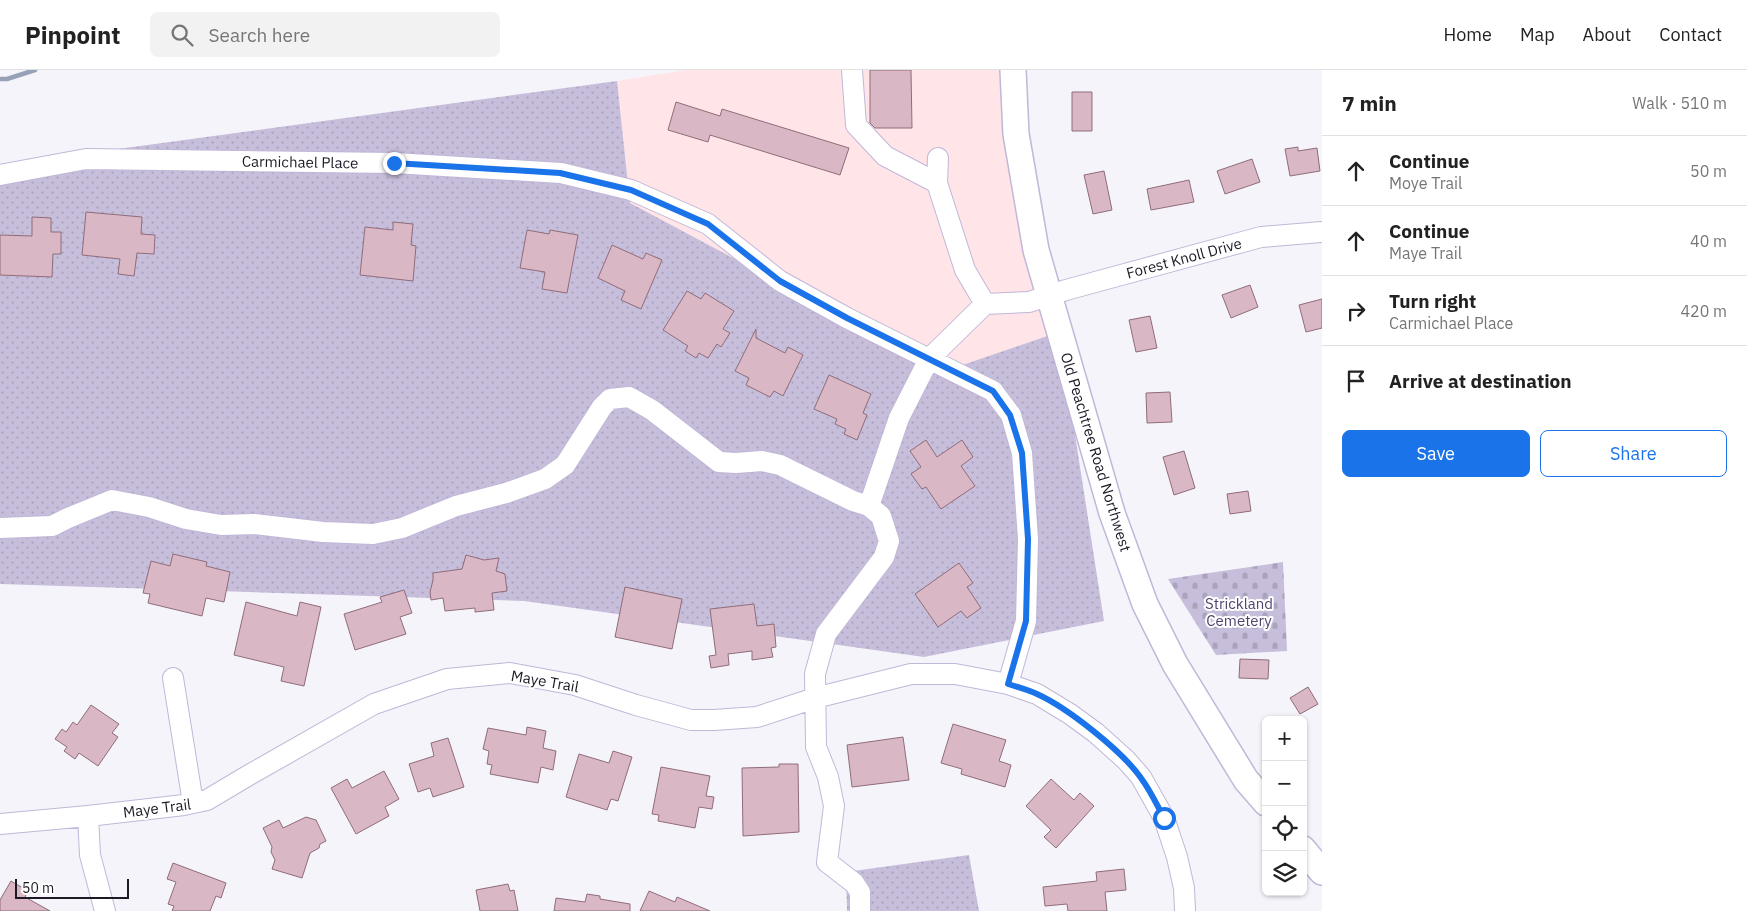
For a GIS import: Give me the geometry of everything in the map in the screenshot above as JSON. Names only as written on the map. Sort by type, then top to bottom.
[{"type":"main road","name":"Old Peachtree Road Northwest","points":[[1013,70],[1016,134],[1036,250],[1112,513],[1145,604],[1175,664],[1246,780],[1262,798]]},
{"type":"main road","points":[[1305,851],[1321,870]]},
{"type":"street","points":[[852,70],[856,125],[885,156],[937,183]]},
{"type":"street","points":[[869,506],[899,418],[929,359],[985,304],[964,270],[937,183],[938,158]]},
{"type":"street","name":"Carmichael Place","points":[[0,175],[86,159],[394,163],[560,173],[631,190],[708,224],[780,281],[847,318],[993,391],[1010,415],[1022,453],[1028,539],[1026,621],[1008,684]]},
{"type":"street","name":"Forest Knoll Drive","points":[[985,304],[1029,302],[1262,237],[1322,232]]},
{"type":"street","points":[[0,528],[52,526],[112,500],[149,507],[186,519],[222,525],[254,524],[323,532],[373,534],[402,528],[456,506],[506,493],[546,479],[565,464],[602,407],[610,398],[628,397],[652,410],[719,462],[762,461],[780,465],[853,501],[869,506],[881,516],[888,541],[884,557],[826,634],[815,674],[816,747],[828,777],[834,806],[827,862],[854,883],[860,892],[860,911]]},
{"type":"street","name":"Maye Trail","points":[[0,824],[88,816],[208,800],[374,704],[447,679],[510,673],[575,685],[636,706],[691,720],[757,717],[815,698],[911,674],[955,674],[1008,684],[1037,694],[1070,714],[1096,733],[1126,760],[1141,777],[1164,818],[1177,857],[1184,888],[1184,911]]},
{"type":"street","points":[[173,678],[193,803]]},
{"type":"street","points":[[88,816],[90,855],[105,911]]},
{"type":"shaded area","points":[[686,70],[1003,70],[1059,332],[945,371],[630,203],[617,81]]},
{"type":"green space","points":[[617,81],[630,203],[945,371],[1059,332],[1104,621],[924,657],[524,601],[0,584],[0,165]]},
{"type":"green space","name":"Strickland Cemetery","points":[[1283,562],[1287,651],[1216,655],[1168,579]]},
{"type":"green space","points":[[969,855],[979,911],[847,911],[846,872]]},
{"type":"building","points":[[870,70],[911,70],[912,128],[875,128],[870,123]]},
{"type":"building","points":[[1072,92],[1092,92],[1092,131],[1072,131]]},
{"type":"building","points":[[676,102],[720,116],[722,109],[849,148],[840,175],[710,135],[708,142],[668,130]]},
{"type":"building","points":[[1298,147],[1298,151],[1317,148],[1320,171],[1290,176],[1285,149]]},
{"type":"building","points":[[1252,159],[1260,182],[1225,194],[1217,171]]},
{"type":"building","points":[[1104,171],[1112,210],[1093,214],[1084,175]]},
{"type":"building","points":[[1189,180],[1194,202],[1151,210],[1147,189]]},
{"type":"building","points":[[86,212],[142,217],[141,234],[155,235],[154,254],[137,253],[134,276],[118,274],[120,259],[82,255]]},
{"type":"building","points":[[32,217],[51,218],[51,232],[61,232],[61,254],[53,254],[52,277],[0,275],[0,235],[32,236]]},
{"type":"building","points":[[393,222],[413,224],[411,245],[416,246],[413,281],[360,275],[365,227],[393,230]]},
{"type":"building","points":[[527,230],[549,234],[550,230],[578,235],[567,293],[542,289],[545,272],[520,268]]},
{"type":"building","points":[[612,245],[643,259],[646,253],[662,260],[641,309],[621,300],[625,291],[598,278]]},
{"type":"building","points":[[1250,285],[1258,307],[1231,318],[1222,295]]},
{"type":"building","points":[[687,291],[701,299],[705,293],[734,311],[723,329],[730,333],[721,347],[717,344],[708,358],[699,353],[696,358],[685,351],[688,346],[663,330]]},
{"type":"building","points":[[1322,299],[1322,328],[1306,332],[1299,305]]},
{"type":"building","points":[[1150,316],[1157,348],[1136,352],[1129,320]]},
{"type":"building","points":[[756,329],[756,338],[785,353],[788,347],[803,355],[783,396],[774,391],[770,397],[746,385],[749,378],[735,371]]},
{"type":"building","points":[[829,375],[871,394],[863,413],[867,415],[857,440],[844,434],[846,429],[835,424],[837,419],[814,409]]},
{"type":"building","points":[[1170,392],[1172,422],[1147,423],[1146,393]]},
{"type":"building","points":[[926,440],[937,457],[962,440],[973,457],[961,466],[975,486],[941,509],[926,487],[922,489],[911,474],[921,467],[910,451]]},
{"type":"building","points":[[1184,451],[1195,488],[1174,495],[1163,457]]},
{"type":"building","points":[[1248,491],[1251,511],[1230,514],[1227,494]]},
{"type":"building","points":[[173,554],[207,562],[206,566],[230,572],[224,602],[206,598],[202,616],[148,603],[150,594],[143,593],[151,561],[170,566]]},
{"type":"building","points":[[466,555],[484,560],[499,558],[496,571],[505,574],[507,591],[492,593],[494,610],[475,612],[475,608],[445,611],[443,598],[431,600],[430,592],[433,573],[462,569]]},
{"type":"building","points":[[959,563],[973,583],[967,587],[981,608],[967,618],[961,611],[938,627],[915,594]]},
{"type":"building","points":[[625,587],[682,599],[672,649],[615,637]]},
{"type":"building","points":[[404,590],[412,613],[400,617],[406,634],[355,650],[344,614],[382,602],[380,597]]},
{"type":"building","points":[[246,602],[297,616],[300,602],[321,607],[304,686],[281,681],[284,667],[234,655]]},
{"type":"building","points":[[754,604],[757,626],[774,624],[776,647],[771,648],[773,657],[752,660],[752,651],[728,654],[729,665],[711,668],[709,656],[716,655],[710,609]]},
{"type":"building","points":[[1240,659],[1269,660],[1268,679],[1239,678]]},
{"type":"building","points":[[1308,687],[1318,704],[1300,714],[1290,698]]},
{"type":"building","points":[[91,705],[119,724],[112,733],[118,737],[98,766],[79,753],[75,759],[64,751],[67,747],[55,739],[62,729],[66,732],[73,722],[77,725]]},
{"type":"building","points":[[953,724],[1006,740],[999,761],[1011,765],[1005,787],[961,774],[962,769],[941,763]]},
{"type":"building","points":[[527,727],[546,731],[543,748],[556,751],[553,770],[541,767],[538,783],[490,774],[492,765],[487,764],[489,751],[483,749],[488,728],[526,735]]},
{"type":"building","points":[[903,737],[909,780],[852,787],[847,745]]},
{"type":"building","points":[[448,738],[464,787],[433,797],[430,788],[418,792],[409,764],[434,756],[431,743]]},
{"type":"building","points":[[613,751],[632,757],[618,801],[611,799],[607,810],[566,797],[579,754],[609,763]]},
{"type":"building","points":[[779,764],[798,764],[799,832],[743,836],[742,768],[779,767]]},
{"type":"building","points":[[661,767],[710,776],[706,796],[714,797],[712,809],[699,807],[695,828],[658,821],[659,815],[652,814]]},
{"type":"building","points":[[384,771],[399,799],[385,807],[389,816],[356,834],[331,788],[347,779],[352,788]]},
{"type":"building","points":[[1051,779],[1074,800],[1080,793],[1094,806],[1056,848],[1044,837],[1051,830],[1026,806]]},
{"type":"building","points":[[306,817],[316,820],[326,841],[310,853],[302,878],[272,869],[275,860],[271,852],[272,847],[263,828],[279,820],[283,828]]},
{"type":"building","points":[[173,863],[226,883],[221,898],[216,896],[210,911],[172,911],[174,906],[168,904],[176,882],[167,879]]},
{"type":"building","points":[[1124,869],[1126,890],[1105,892],[1107,911],[1068,911],[1067,904],[1045,906],[1043,887],[1097,881],[1096,872]]},
{"type":"building","points":[[11,881],[28,891],[25,897],[50,911],[0,911],[0,900]]},
{"type":"building","points":[[508,884],[510,891],[514,890],[518,911],[480,911],[476,890]]},
{"type":"building","points":[[649,891],[675,902],[677,897],[710,911],[640,911]]},
{"type":"building","points":[[587,894],[600,896],[600,899],[630,904],[630,911],[554,911],[556,898],[585,902]]},
{"type":"waterway","points":[[0,79],[7,79],[35,70]]},
{"type":"route","points":[[394,163],[560,173],[631,190],[708,224],[780,281],[847,318],[993,391],[1010,415],[1022,453],[1028,539],[1026,621],[1008,684],[1037,694],[1070,714],[1096,733],[1126,760],[1141,777],[1164,818]]}]
